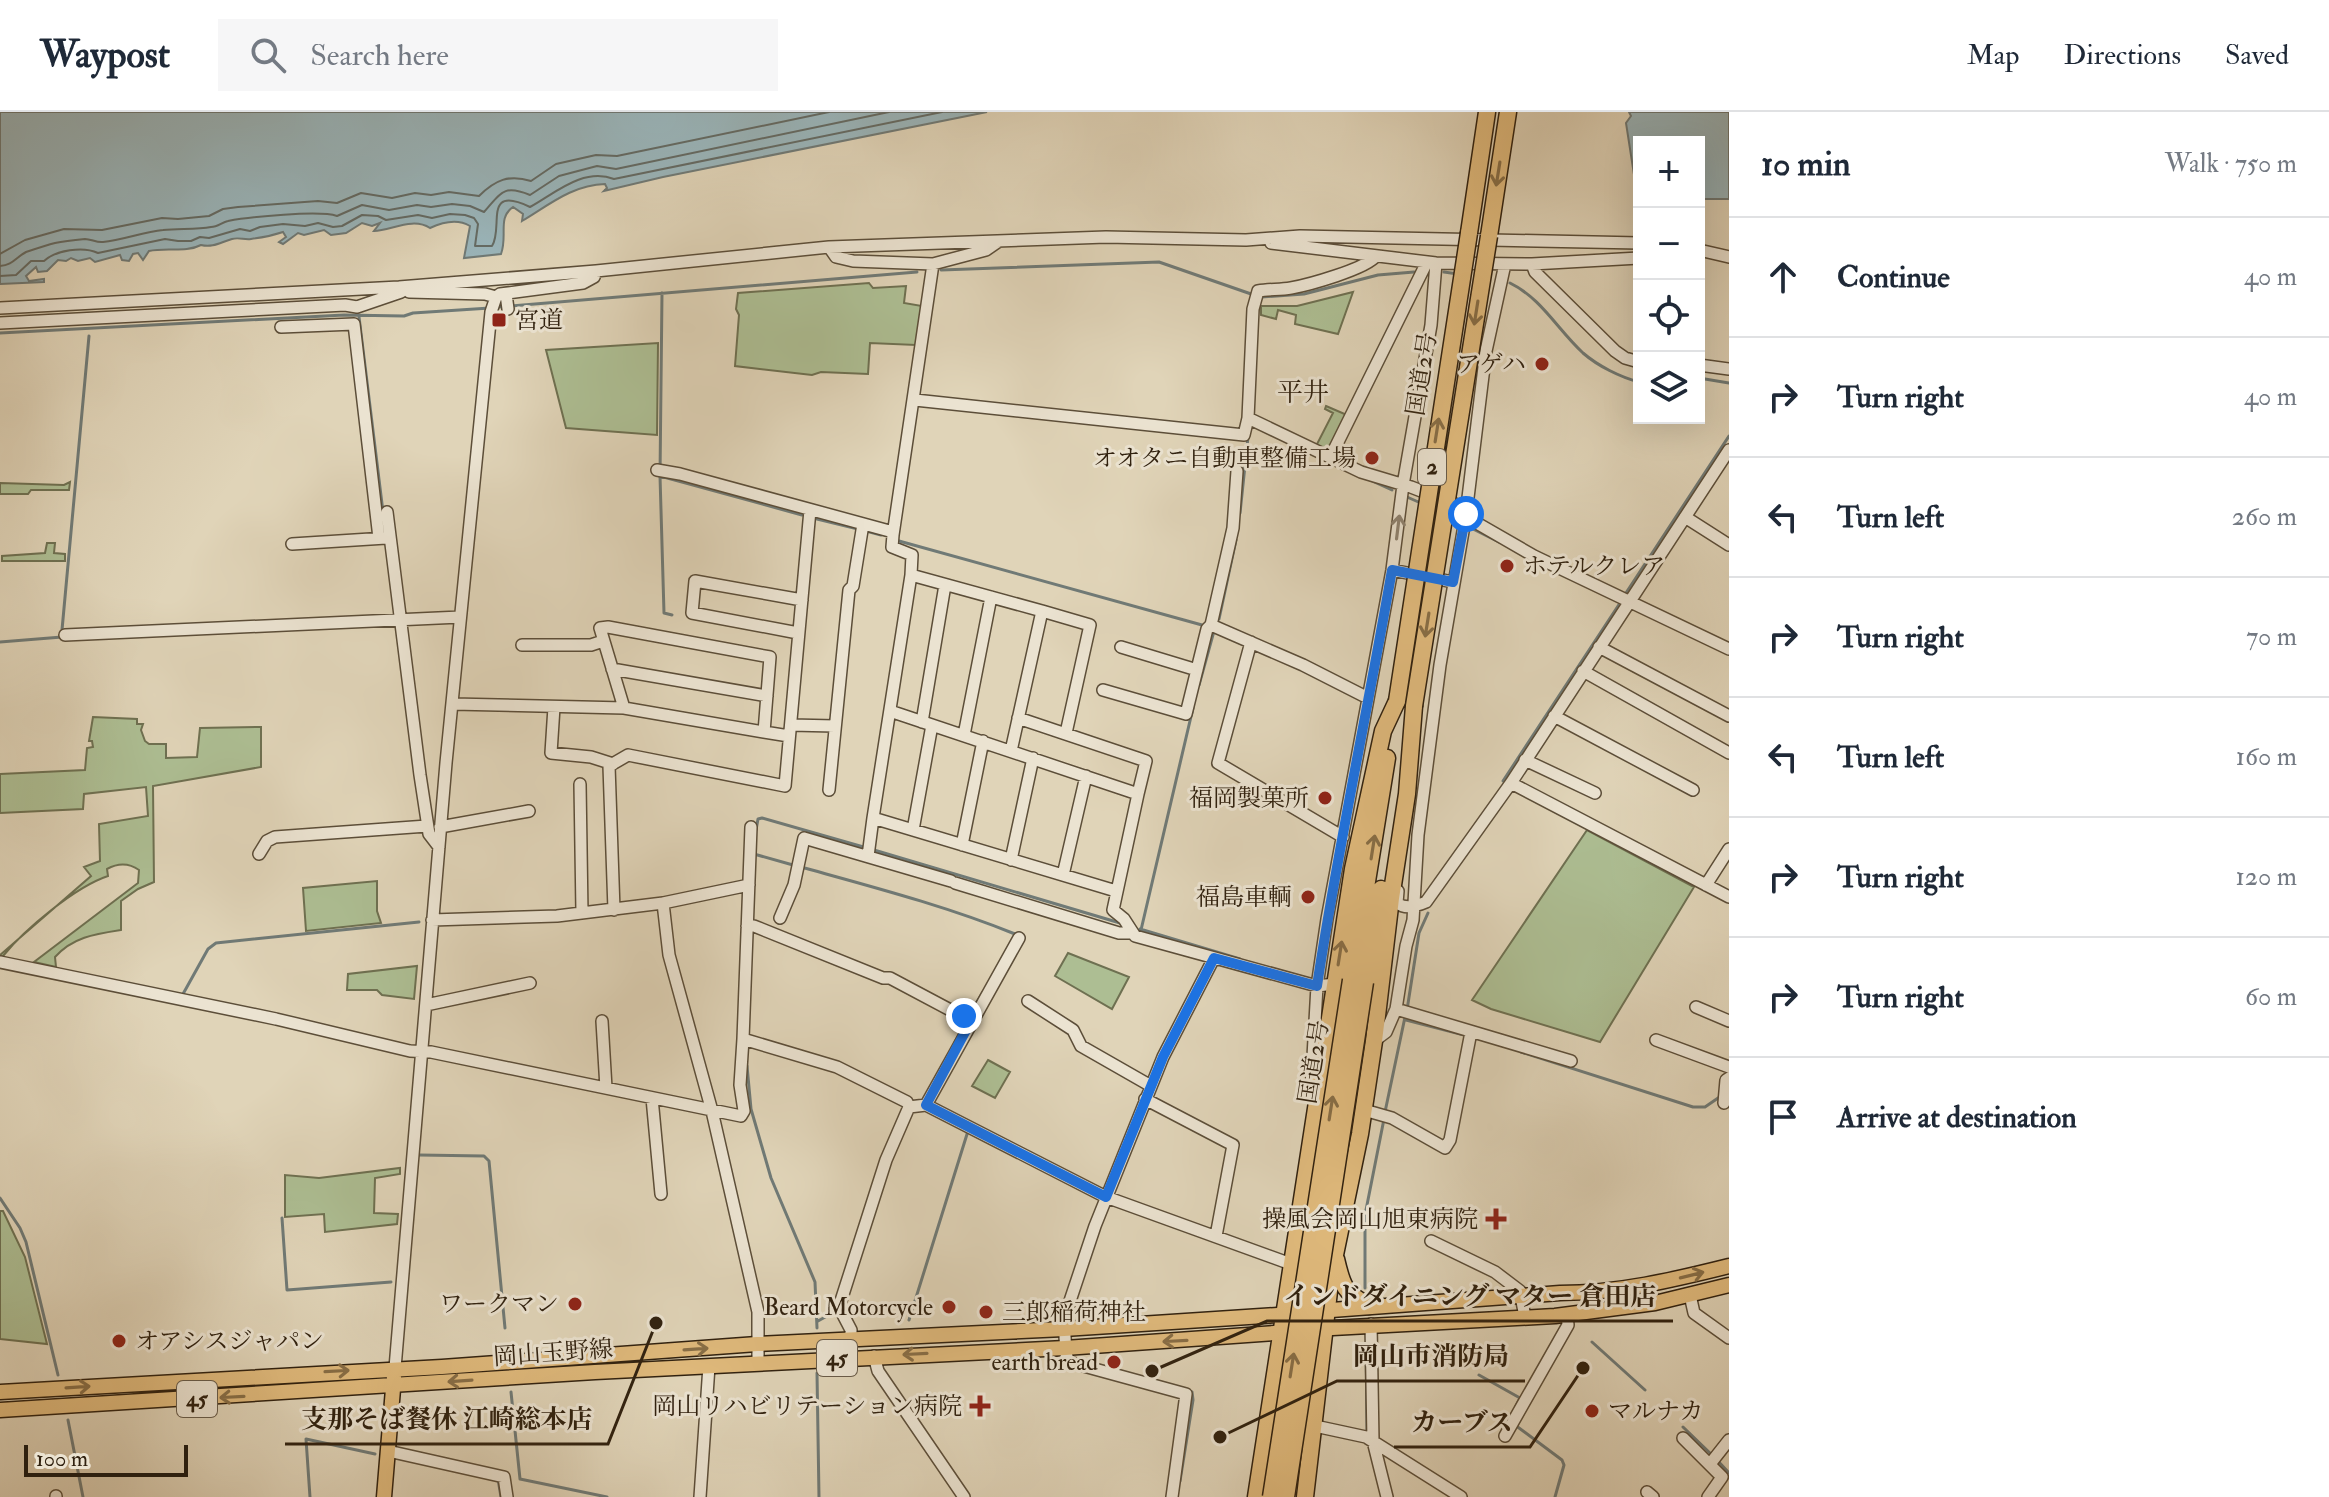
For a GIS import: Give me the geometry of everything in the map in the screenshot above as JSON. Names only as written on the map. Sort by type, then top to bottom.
[{"type":"highway","name":"国道2号","points":[[1271,1497],[1342,983],[1397,701],[1487,112]]},
{"type":"highway","name":"2","points":[[1414,706],[1508,112]]},
{"type":"highway","name":"国道2号","points":[[1286,1497],[1342,983],[1414,706]]},
{"type":"highway","points":[[1307,1497],[1326,1310],[1364,1110],[1386,930],[1405,808],[1414,706]]},
{"type":"highway","points":[[1256,1497],[1309,1140],[1342,983]]},
{"type":"highway","points":[[1336,1257],[1342,1285],[1357,1300],[1369,1306]]},
{"type":"main road","name":"岡山玉野線","points":[[0,1392],[442,1367],[757,1344],[1064,1329],[1591,1293],[1655,1285],[1729,1266]]},
{"type":"main road","name":"岡山玉野線","points":[[0,1410],[874,1356],[1065,1348],[1371,1324],[1567,1314],[1655,1303],[1729,1285]]},
{"type":"main road","points":[[384,1497],[395,1368]]},
{"type":"street","points":[[0,308],[400,289],[829,247],[1000,240],[1106,237],[1246,240],[1300,236],[1633,243]]},
{"type":"street","points":[[829,247],[836,257],[853,261],[933,264],[986,250],[1000,240]]},
{"type":"street","points":[[1246,240],[1431,262],[1532,264],[1633,258]]},
{"type":"street","points":[[1705,251],[1729,250]]},
{"type":"street","points":[[1705,252],[1729,257]]},
{"type":"street","points":[[915,400],[1244,435],[1248,418],[1256,296],[1262,289],[1298,287],[1359,269],[1376,256]]},
{"type":"street","points":[[1331,456],[1431,262]]},
{"type":"street","points":[[1018,718],[1146,761],[1113,910],[1124,919],[1135,936],[1214,958],[1342,983],[1343,837],[1392,570],[1403,485],[1431,325],[1431,262]]},
{"type":"street","points":[[869,851],[911,575],[912,555],[892,547],[893,532],[933,264]]},
{"type":"street","points":[[1374,1041],[1403,1012],[1406,946],[1415,906],[1418,835],[1453,582],[1466,514],[1483,366],[1505,264]]},
{"type":"street","points":[[1532,264],[1535,272],[1615,351],[1633,360]]},
{"type":"street","points":[[281,327],[352,316],[400,289],[485,294],[500,303],[583,283],[594,277],[596,271]]},
{"type":"street","points":[[395,1368],[460,617],[500,303]]},
{"type":"street","points":[[0,323],[345,305],[354,324],[400,621],[427,826],[439,847]]},
{"type":"street","points":[[1705,366],[1729,369]]},
{"type":"street","points":[[1248,418],[1361,472],[1455,504],[1534,556],[1729,649]]},
{"type":"street","points":[[1405,808],[1408,824],[1397,903],[1406,907],[1426,902],[1511,783],[1729,450]]},
{"type":"street","points":[[660,470],[810,510],[863,528],[893,532]]},
{"type":"street","points":[[1103,690],[1186,714],[1207,629],[1211,625],[1233,528],[1237,471]]},
{"type":"street","points":[[614,910],[609,766],[628,755],[785,786],[810,510]]},
{"type":"street","points":[[385,538],[387,512]]},
{"type":"street","points":[[1685,517],[1729,545]]},
{"type":"street","points":[[829,790],[849,590],[853,586],[863,528]]},
{"type":"street","points":[[292,544],[385,538]]},
{"type":"street","points":[[1392,570],[1453,582]]},
{"type":"street","points":[[911,575],[1090,625],[1066,733]]},
{"type":"street","points":[[798,633],[692,613],[695,581],[802,600]]},
{"type":"street","points":[[913,830],[945,585]]},
{"type":"street","points":[[964,735],[991,597]]},
{"type":"street","points":[[1011,751],[1042,611]]},
{"type":"street","points":[[65,635],[460,617]]},
{"type":"street","points":[[1211,625],[1368,698]]},
{"type":"street","points":[[624,708],[600,628],[770,657],[764,732]]},
{"type":"street","points":[[522,645],[591,645],[603,641]]},
{"type":"street","points":[[1251,642],[1218,763],[1343,837]]},
{"type":"street","points":[[1121,647],[1197,670]]},
{"type":"street","points":[[1599,647],[1729,716]]},
{"type":"street","points":[[612,669],[767,696]]},
{"type":"street","points":[[1583,671],[1729,753]]},
{"type":"street","points":[[453,704],[624,708],[764,732],[835,726]]},
{"type":"street","points":[[554,707],[551,753],[591,757],[613,764]]},
{"type":"street","points":[[890,711],[1138,794]]},
{"type":"street","points":[[1554,716],[1693,790]]},
{"type":"street","points":[[962,845],[983,741]]},
{"type":"street","points":[[1011,860],[1033,758]]},
{"type":"street","points":[[1525,760],[1595,793]]},
{"type":"street","points":[[1063,875],[1086,776]]},
{"type":"street","points":[[1511,783],[1729,897]]},
{"type":"street","points":[[580,784],[582,913]]},
{"type":"street","points":[[440,827],[529,811]]},
{"type":"street","points":[[873,818],[1116,891]]},
{"type":"street","points":[[259,854],[267,841],[275,837],[427,826]]},
{"type":"street","points":[[0,962],[276,1019],[410,1051],[741,1116],[744,1111],[740,1085],[746,1040],[751,827]]},
{"type":"street","points":[[780,918],[794,885],[804,838],[869,851],[953,882],[1119,933],[1132,933]]},
{"type":"street","points":[[1706,885],[1729,849]]},
{"type":"street","points":[[432,920],[614,910],[749,885]]},
{"type":"street","points":[[663,903],[669,955],[712,1111],[758,1312],[758,1363]]},
{"type":"street","points":[[750,926],[883,978],[890,978],[969,1019]]},
{"type":"street","points":[[926,1105],[969,1019],[1019,938]]},
{"type":"street","points":[[1172,1497],[1186,1394],[1069,1362],[1064,1329],[1067,1308],[1149,1101],[1151,1086],[1214,958]]},
{"type":"street","points":[[426,1005],[530,983]]},
{"type":"street","points":[[1028,1001],[1073,1030],[1081,1046],[1151,1086]]},
{"type":"street","points":[[1696,1007],[1729,1021]]},
{"type":"street","points":[[1403,1012],[1470,1035],[1571,1061]]},
{"type":"street","points":[[602,1021],[606,1088]]},
{"type":"street","points":[[1364,1110],[1384,1114],[1445,1148],[1450,1140],[1470,1035]]},
{"type":"street","points":[[746,1040],[837,1067],[907,1102],[909,1107],[886,1160],[839,1307],[851,1330],[851,1340]]},
{"type":"street","points":[[1656,1040],[1729,1067]]},
{"type":"street","points":[[1725,1098],[1726,1080],[1729,1078]]},
{"type":"street","points":[[652,1098],[661,1194]]},
{"type":"street","points":[[1149,1101],[1233,1145],[1216,1236]]},
{"type":"street","points":[[909,1107],[926,1105],[1109,1198],[1291,1264]]},
{"type":"street","points":[[1431,1241],[1495,1272],[1520,1291],[1525,1317]]},
{"type":"street","points":[[1690,1295],[1694,1313],[1729,1338]]},
{"type":"street","points":[[1505,1436],[1568,1325],[1567,1314]]},
{"type":"street","points":[[1371,1324],[1373,1441],[1387,1497]]},
{"type":"street","points":[[874,1356],[878,1371],[964,1497]]},
{"type":"street","points":[[700,1497],[709,1366]]},
{"type":"street","points":[[1315,1426],[1373,1441],[1461,1497]]},
{"type":"street","points":[[1683,1438],[1713,1460],[1722,1477],[1708,1497]]},
{"type":"street","points":[[1713,1460],[1729,1440]]},
{"type":"street","points":[[388,1451],[504,1477],[507,1497]]},
{"type":"street","points":[[1250,1497],[1261,1469]]},
{"type":"green space","points":[[869,283],[873,288],[906,286],[904,303],[922,306],[916,345],[870,343],[868,374],[821,372],[812,375],[735,366],[738,293]]},
{"type":"green space","points":[[1353,292],[1338,334],[1295,324],[1296,315],[1278,310],[1276,319],[1261,315],[1261,306],[1297,306]]},
{"type":"green space","points":[[658,343],[657,435],[566,428],[546,350]]},
{"type":"green space","points":[[1326,406],[1347,415],[1330,450],[1324,452],[1315,448],[1333,413],[1325,409]]},
{"type":"green space","points":[[70,482],[69,490],[0,494],[0,483],[64,485]]},
{"type":"green space","points":[[47,543],[55,543],[54,553],[65,554],[65,561],[2,561],[2,556],[45,553]]},
{"type":"green space","points":[[93,717],[137,719],[137,724],[143,724],[141,730],[145,741],[149,744],[166,744],[166,758],[197,757],[200,728],[261,727],[261,767],[153,786],[154,882],[121,901],[121,930],[93,935],[69,945],[55,957],[56,967],[34,962],[138,883],[139,870],[131,866],[119,865],[107,869],[108,876],[81,889],[55,908],[91,876],[84,867],[100,861],[99,824],[148,816],[146,787],[84,794],[83,809],[0,813],[0,774],[85,770],[87,748],[93,747],[92,741],[89,741]]},
{"type":"green space","points":[[1587,830],[1694,887],[1600,1042],[1491,1009],[1472,1000]]},
{"type":"green space","points":[[377,881],[377,911],[381,923],[306,931],[303,888]]},
{"type":"green space","points":[[1068,953],[1129,977],[1112,1009],[1055,976]]},
{"type":"green space","points":[[417,966],[414,999],[382,995],[377,990],[347,990],[348,974]]},
{"type":"green space","points":[[988,1060],[1010,1072],[995,1098],[972,1086]]},
{"type":"green space","points":[[400,1168],[400,1174],[375,1178],[374,1213],[398,1214],[397,1224],[325,1232],[324,1214],[285,1217],[285,1175],[319,1178]]},
{"type":"green space","points":[[0,1211],[3,1211],[25,1257],[47,1344],[0,1339]]},
{"type":"water","points":[[0,112],[987,112],[604,191],[607,188],[605,184],[593,185],[561,197],[522,221],[523,214],[513,207],[505,216],[501,254],[464,258],[470,226],[461,223],[445,223],[430,228],[410,224],[374,231],[380,223],[372,226],[362,223],[346,233],[331,235],[324,230],[304,235],[298,233],[283,244],[279,242],[286,237],[283,232],[251,239],[235,238],[189,249],[149,251],[143,260],[138,253],[133,254],[129,261],[122,260],[120,255],[95,262],[90,258],[58,260],[47,271],[38,272],[36,267],[26,276],[29,281],[44,279],[44,282],[0,284]]},
{"type":"water","points":[[1629,112],[1729,112],[1729,199],[1705,199],[1705,136],[1633,136],[1633,168],[1626,123],[1631,116]]},
{"type":"waterway","points":[[941,270],[1159,262],[1254,295]]},
{"type":"waterway","points":[[498,307],[917,272]]},
{"type":"waterway","points":[[1261,297],[1304,294],[1378,275],[1414,272]]},
{"type":"waterway","points":[[1444,272],[1458,274]]},
{"type":"waterway","points":[[1510,283],[1531,297],[1589,358],[1633,380]]},
{"type":"waterway","points":[[662,293],[660,476],[664,613],[672,615]]},
{"type":"waterway","points":[[0,333],[344,315],[404,316],[490,308]]},
{"type":"waterway","points":[[359,317],[383,512]]},
{"type":"waterway","points":[[62,630],[89,336]]},
{"type":"waterway","points":[[1705,379],[1729,383]]},
{"type":"waterway","points":[[1624,596],[1729,436]]},
{"type":"waterway","points":[[1240,513],[1248,437]]},
{"type":"waterway","points":[[660,476],[802,515]]},
{"type":"waterway","points":[[1370,480],[1392,490]]},
{"type":"waterway","points":[[1407,497],[1423,504]]},
{"type":"waterway","points":[[817,519],[858,529]]},
{"type":"waterway","points":[[1473,529],[1499,542]]},
{"type":"waterway","points":[[866,531],[881,535]]},
{"type":"waterway","points":[[1219,619],[1236,540]]},
{"type":"waterway","points":[[899,541],[1202,625]]},
{"type":"waterway","points":[[1503,781],[1622,600]]},
{"type":"waterway","points":[[1199,685],[1214,631]]},
{"type":"waterway","points":[[0,642],[62,637]]},
{"type":"waterway","points":[[1141,930],[1193,708]]},
{"type":"waterway","points":[[756,830],[758,819],[762,818],[867,848]]},
{"type":"waterway","points":[[874,850],[1120,923]]},
{"type":"waterway","points":[[754,854],[793,865]]},
{"type":"waterway","points":[[801,867],[936,906],[1015,934],[1014,937]]},
{"type":"waterway","points":[[1407,1010],[1419,933],[1428,913]]},
{"type":"waterway","points":[[183,994],[208,949],[216,943],[419,922]]},
{"type":"waterway","points":[[1140,929],[1240,959]]},
{"type":"waterway","points":[[968,1017],[983,992]]},
{"type":"waterway","points":[[1385,1112],[1405,1017]]},
{"type":"waterway","points":[[1406,1020],[1468,1036]]},
{"type":"waterway","points":[[955,1042],[965,1024]]},
{"type":"waterway","points":[[1521,1052],[1693,1107],[1705,1107],[1721,1096]]},
{"type":"waterway","points":[[747,1066],[751,1109],[771,1178],[815,1282],[817,1328]]},
{"type":"waterway","points":[[1365,1288],[1365,1215],[1384,1119]]},
{"type":"waterway","points":[[909,1320],[968,1131]]},
{"type":"waterway","points":[[419,1155],[484,1156],[489,1161],[505,1328]]},
{"type":"waterway","points":[[0,1198],[26,1242],[58,1375]]},
{"type":"waterway","points":[[282,1218],[287,1290],[391,1282]]},
{"type":"waterway","points":[[818,1321],[836,1311]]},
{"type":"waterway","points":[[1592,1342],[1645,1390]]},
{"type":"waterway","points":[[1366,1344],[1367,1430]]},
{"type":"waterway","points":[[817,1373],[819,1497]]},
{"type":"waterway","points":[[1479,1375],[1520,1398],[1516,1406]]},
{"type":"waterway","points":[[1180,1481],[1193,1400],[1189,1391]]},
{"type":"waterway","points":[[511,1392],[520,1479],[607,1497]]},
{"type":"waterway","points":[[68,1420],[83,1497]]},
{"type":"waterway","points":[[1515,1425],[1562,1460],[1564,1465],[1555,1497]]},
{"type":"waterway","points":[[1683,1427],[1712,1455]]},
{"type":"waterway","points":[[310,1497],[306,1439],[375,1454]]},
{"type":"waterway","points":[[1717,1460],[1729,1473]]},
{"type":"waterway","points":[[498,1479],[501,1497]]},
{"type":"place","name":"宮道","points":[[499,320]]},
{"type":"place","name":"アゲハ","points":[[1542,364]]},
{"type":"place","name":"オオタニ自動車整備工場","points":[[1372,458]]},
{"type":"place","name":"ホテルクレア","points":[[1507,566]]},
{"type":"place","name":"福岡製菓所","points":[[1325,798]]},
{"type":"place","name":"福島車輌","points":[[1308,897]]},
{"type":"place","name":"操風会岡山旭東病院","points":[[1496,1219]]},
{"type":"place","name":"ワークマン","points":[[575,1304]]},
{"type":"place","name":"Beard Motorcycle","points":[[949,1307]]},
{"type":"place","name":"三郎稲荷神社","points":[[986,1312]]},
{"type":"place","name":"支那そば餐休 江崎総本店","points":[[656,1323]]},
{"type":"place","name":"オアシスジャパン","points":[[119,1341]]},
{"type":"place","name":"earth bread","points":[[1114,1362]]},
{"type":"place","name":"カーブス","points":[[1583,1368]]},
{"type":"place","name":"インドダイニング マター 倉田店","points":[[1152,1371]]},
{"type":"place","name":"岡山リハビリテーション病院","points":[[980,1406]]},
{"type":"place","name":"マルナカ","points":[[1592,1411]]},
{"type":"place","name":"岡山市消防局","points":[[1220,1437]]},
{"type":"district","name":"平井","points":[[1303,393]]},
{"type":"route","points":[[964,1016],[971,1021],[926,1105],[1106,1197],[1163,1057],[1214,958],[1317,986],[1392,570],[1453,582],[1466,514]]}]
